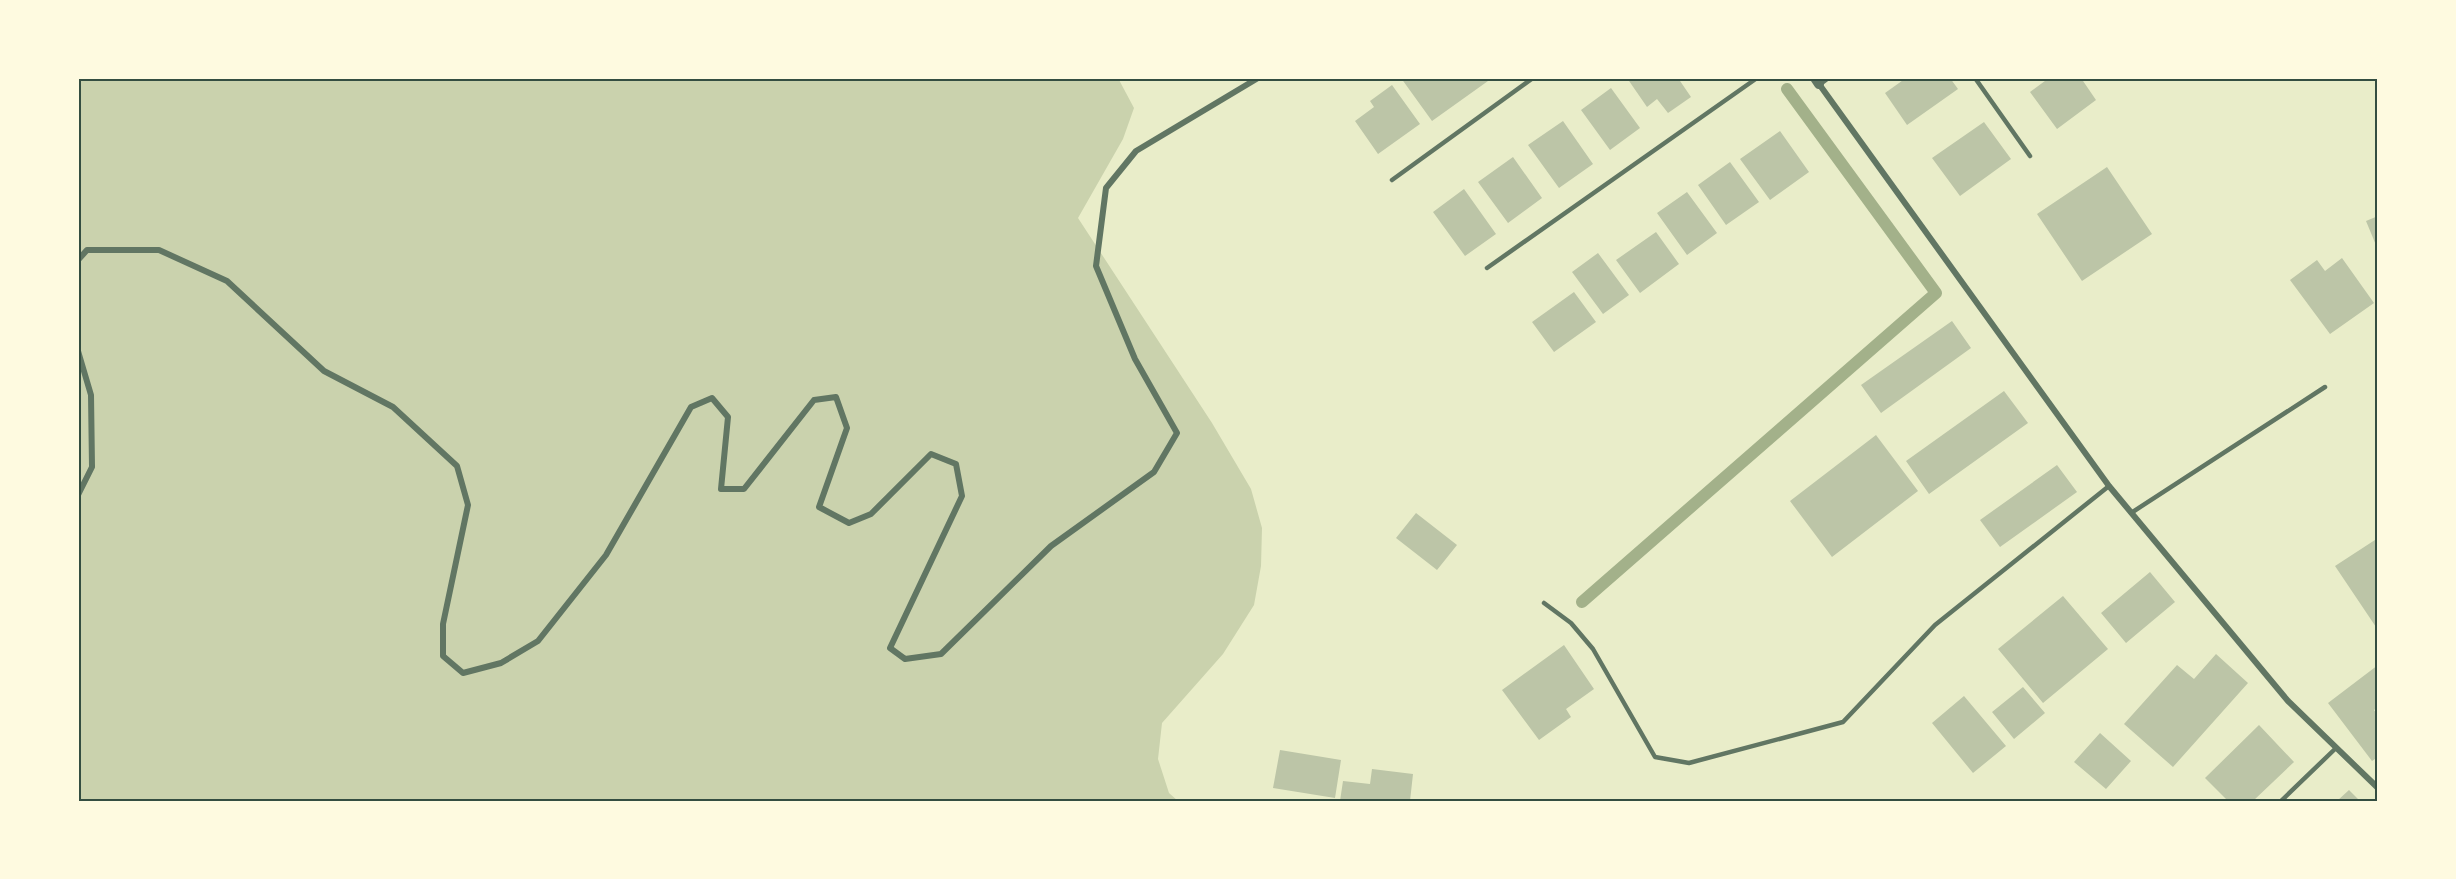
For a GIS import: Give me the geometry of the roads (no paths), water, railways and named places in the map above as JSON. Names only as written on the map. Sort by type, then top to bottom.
[{"type":"street","points":[[78,260],[87,250],[159,250],[227,281],[324,371],[393,407],[457,466],[468,505],[443,624],[443,656],[463,673],[501,663],[538,641],[606,555],[691,407],[712,398],[728,417],[720,489],[744,489],[814,400],[836,397],[847,428],[819,507],[849,524],[871,514],[931,454],[956,464],[962,496],[890,648],[905,659],[941,654],[1051,546],[1154,472],[1177,433],[1135,359],[1096,266],[1106,188],[1136,151],[1258,78]]},
{"type":"street","points":[[1820,80],[2109,486],[2288,701],[2378,788]]},
{"type":"street","points":[[78,351],[91,394],[92,467],[78,495]]},
{"type":"lane","points":[[1392,180],[1533,78]]},
{"type":"lane","points":[[1487,268],[1757,78]]},
{"type":"lane","points":[[1975,78],[2030,156]]},
{"type":"lane","points":[[2131,513],[2325,387]]},
{"type":"lane","points":[[1544,603],[1571,623],[1593,650],[1656,758],[1689,763],[1843,722],[1935,625],[2109,486]]},
{"type":"lane","points":[[2281,801],[2336,748]]},
{"type":"waterway","points":[[1582,602],[1936,293],[1787,89]]}]
